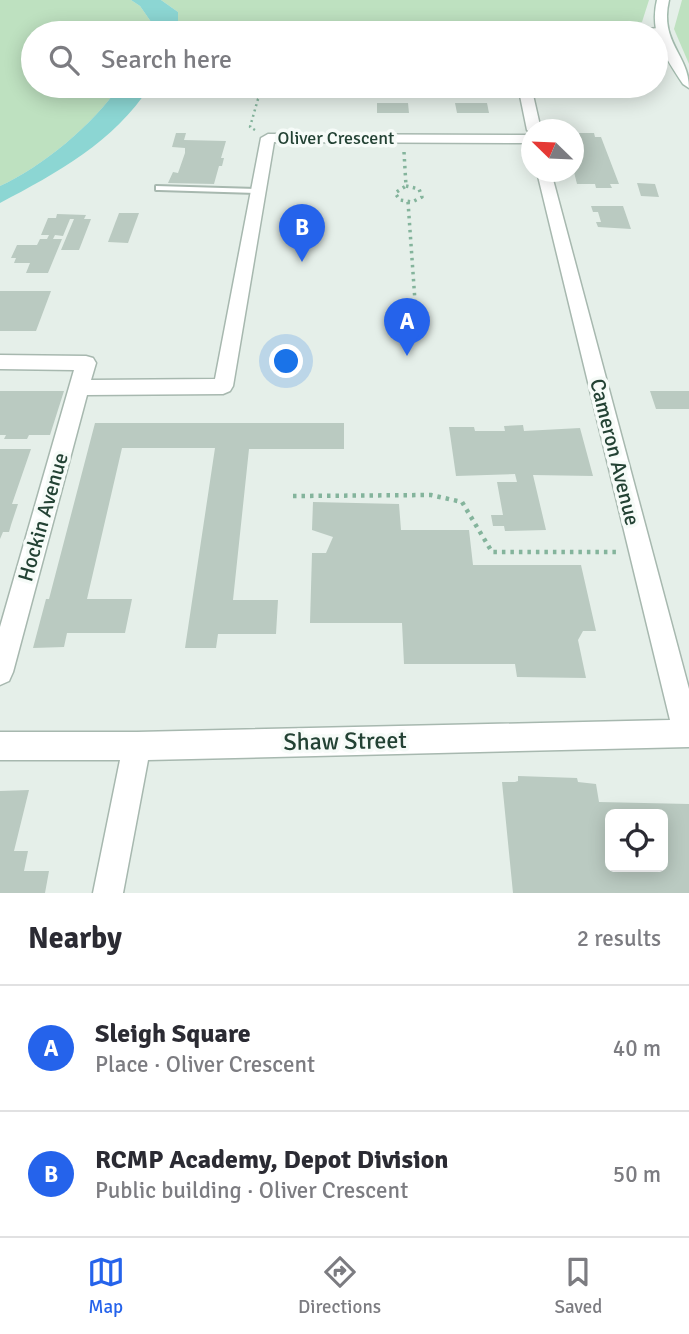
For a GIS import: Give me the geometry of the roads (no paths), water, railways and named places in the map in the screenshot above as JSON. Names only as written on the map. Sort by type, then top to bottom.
[{"type":"street","points":[[659,21],[663,0]]},
{"type":"street","points":[[668,46],[689,84]]},
{"type":"street","points":[[527,98],[532,119]]},
{"type":"street","name":"Oliver Crescent","points":[[79,388],[223,386],[268,138],[521,139]]},
{"type":"street","name":"Cameron Avenue","points":[[547,182],[688,733]]},
{"type":"street","name":"Hockin Avenue","points":[[0,362],[86,363],[0,672]]},
{"type":"street","name":"Shaw Street","points":[[0,747],[688,733]]},
{"type":"street","points":[[108,893],[137,746]]},
{"type":"lane","points":[[159,188],[260,191]]},
{"type":"water","points":[[131,0],[161,0],[178,12],[178,21],[150,21],[140,6]]},
{"type":"water","points":[[142,98],[102,140],[63,168],[0,203],[0,186],[50,156],[96,115],[108,100]]},
{"type":"place","name":"RCMP Academy, Depot Division","points":[[302,262]]},
{"type":"place","name":"Sleigh Square","points":[[407,356]]}]
